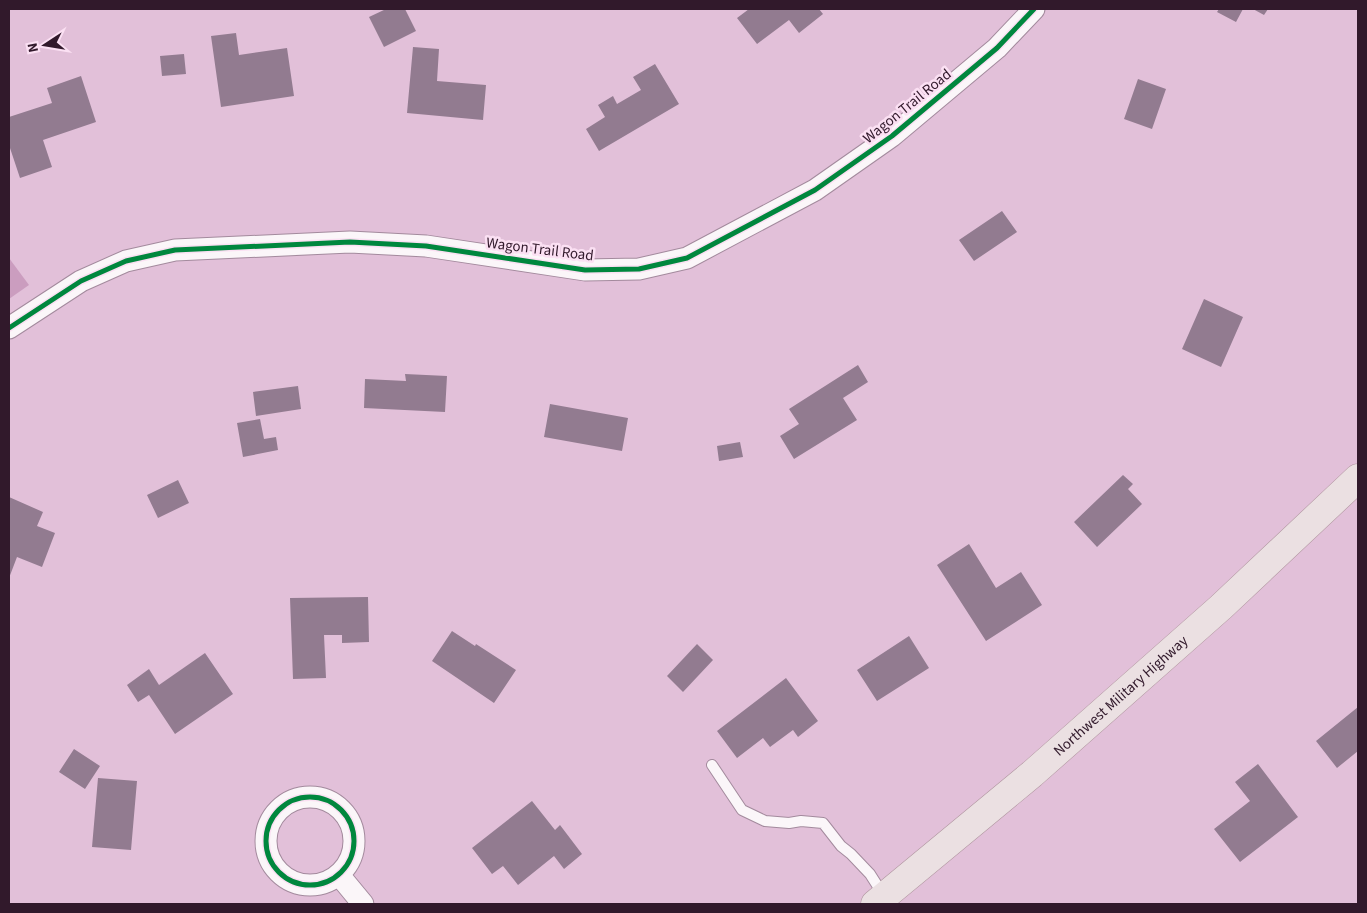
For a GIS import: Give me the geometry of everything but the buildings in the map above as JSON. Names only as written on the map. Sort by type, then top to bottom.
[{"type":"main road","name":"Northwest Military Highway","points":[[880,901],[1032,774],[1210,618],[1358,478]]},
{"type":"street","name":"Wagon Trail Road","points":[[9,328],[81,281],[126,261],[175,250],[350,242],[426,246],[585,270],[639,269],[687,258],[816,190],[892,136],[997,48],[1034,9]]},
{"type":"street","points":[[303,797],[314,797],[330,801],[341,809],[350,820],[354,835],[354,850],[348,864],[339,875],[322,884],[303,885],[284,877],[270,862],[266,841],[268,826],[275,814],[288,802],[303,797]]},
{"type":"street","points":[[339,875],[363,904]]},
{"type":"lane","points":[[712,765],[742,810],[765,821],[789,823],[801,821],[823,824],[841,846],[870,874],[880,901]]},
{"type":"shaded area","points":[[9,258],[29,285],[9,299]]},
{"type":"cycle path","points":[[9,328],[81,281],[126,261],[175,250],[350,242],[426,246],[585,270],[639,269],[687,258],[815,190],[892,136],[997,48],[1034,9]]},
{"type":"cycle path","points":[[310,797],[327,800],[341,810],[351,824],[354,841],[351,858],[341,872],[327,882],[310,885],[293,882],[279,872],[269,858],[266,841],[269,824],[279,810],[293,800],[310,797]]}]
